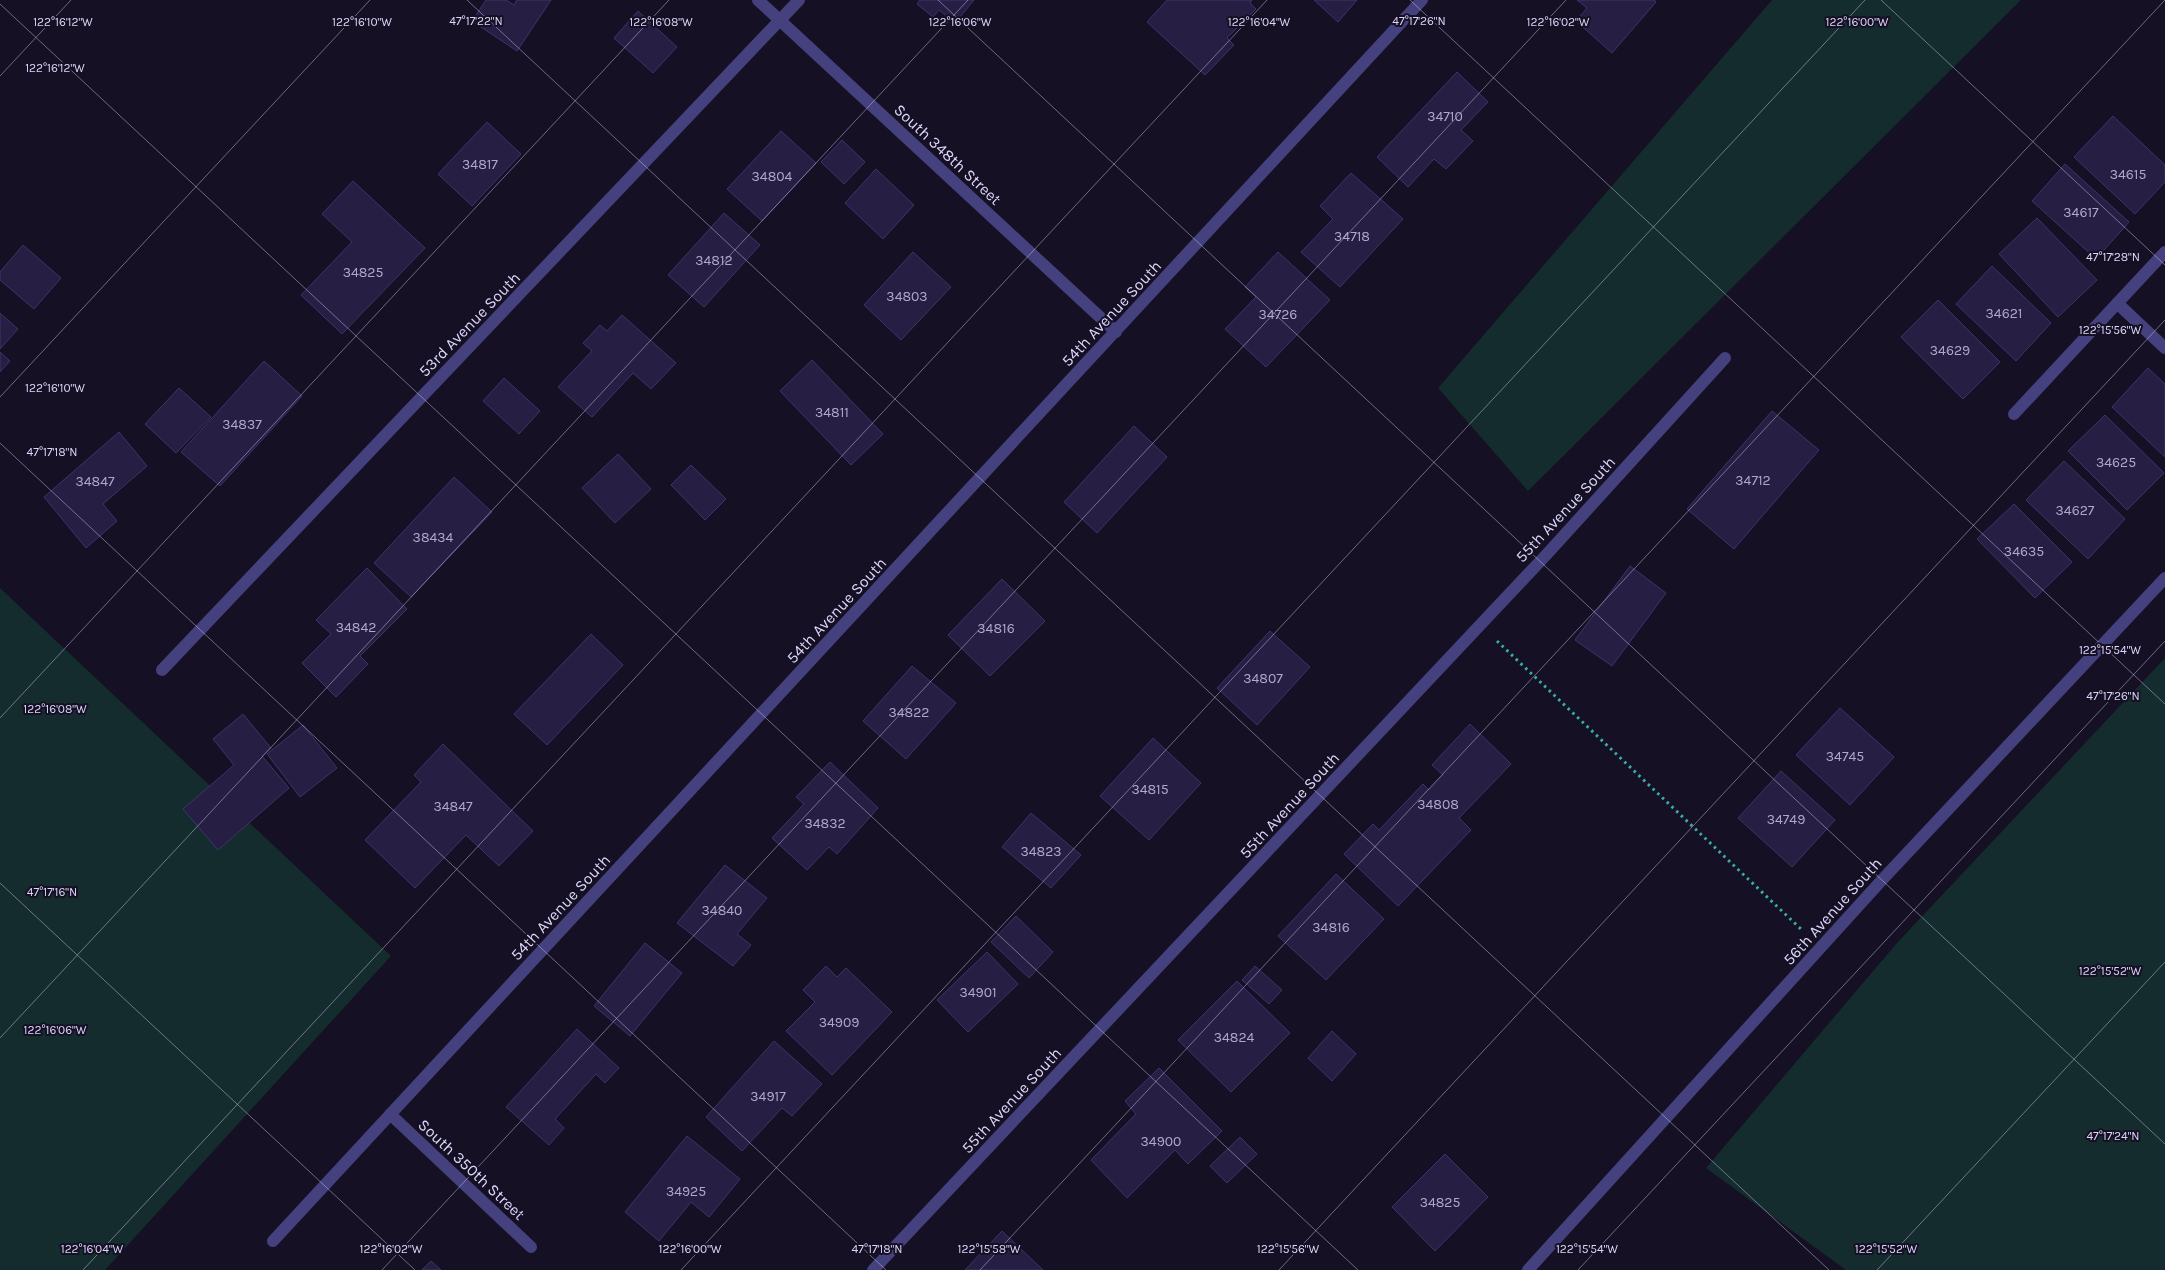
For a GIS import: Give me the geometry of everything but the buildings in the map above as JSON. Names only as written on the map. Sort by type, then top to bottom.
[{"type":"street","name":"South 348th Street","points":[[758,0],[1116,332]]},
{"type":"street","name":"53rd Avenue South","points":[[162,670],[799,0]]},
{"type":"street","name":"54th Avenue South","points":[[273,1241],[1422,0]]},
{"type":"street","points":[[2014,414],[2165,252]]},
{"type":"street","points":[[2117,304],[2165,348]]},
{"type":"street","name":"55th Avenue South","points":[[873,1270],[1480,625],[1725,358]]},
{"type":"street","name":"56th Avenue South","points":[[1528,1270],[1881,881],[2165,578]]},
{"type":"street","name":"South 350th Street","points":[[390,1114],[531,1247]]},
{"type":"path","points":[[1480,625],[1805,933]]},
{"type":"green space","points":[[1772,0],[2021,0],[1528,491],[1438,388]]},
{"type":"green space","points":[[0,588],[391,956],[105,1270],[0,1270]]},
{"type":"green space","points":[[2165,658],[2165,1270],[1846,1270],[1706,1168],[1897,943]]}]
